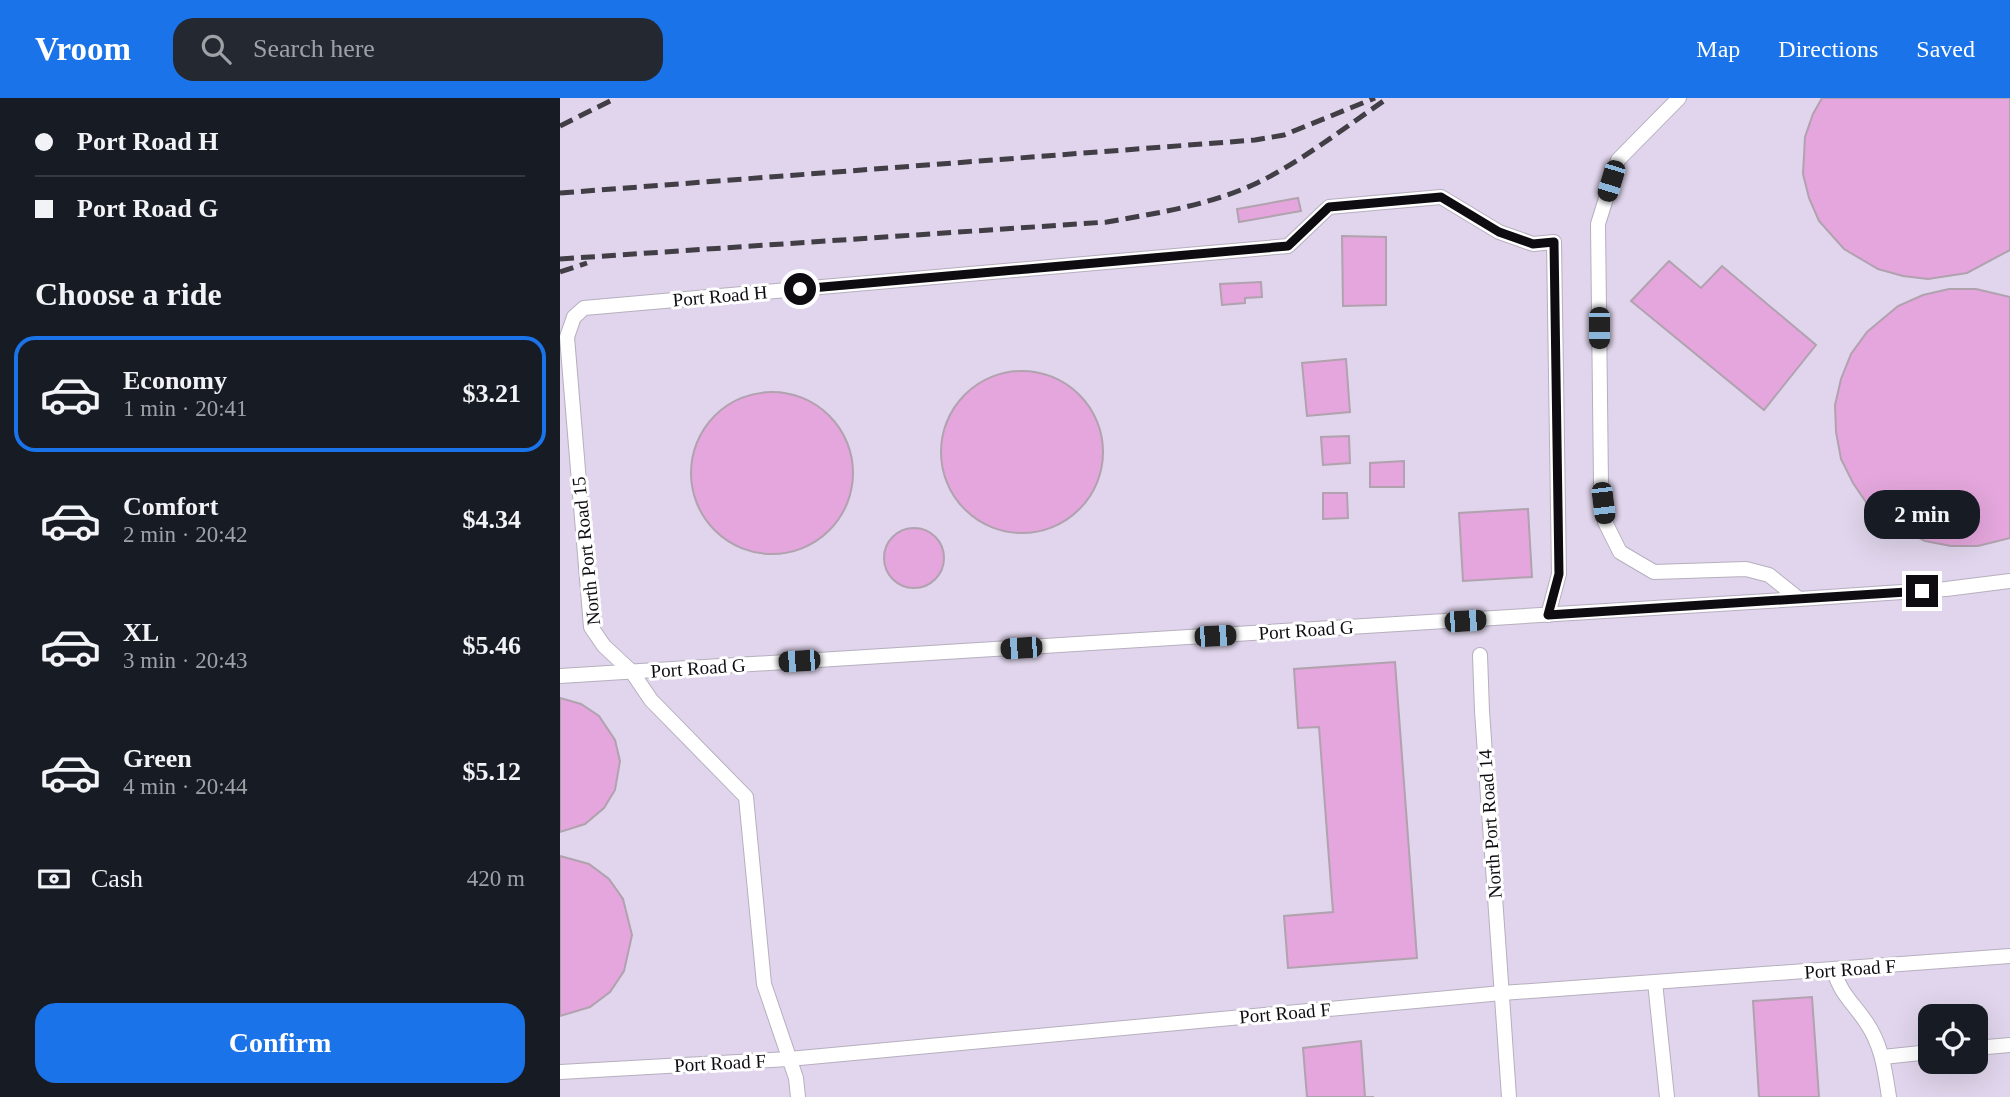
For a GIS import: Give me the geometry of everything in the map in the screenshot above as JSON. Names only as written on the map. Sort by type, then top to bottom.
[{"type":"lane","points":[[1679,98],[1618,160],[1598,224],[1601,485],[1605,522],[1620,552],[1654,572],[1746,569],[1769,575],[1799,599]]},
{"type":"lane","name":"Port Road H","points":[[574,317],[584,308],[1288,246],[1329,207],[1441,197],[1499,232],[1533,244],[1554,242],[1559,574],[1548,615]]},
{"type":"lane","name":"North Port Road 15","points":[[574,317],[567,337],[591,627],[604,646],[632,672],[651,699],[746,797],[764,984],[789,1059],[798,1097]]},
{"type":"lane","name":"Port Road G","points":[[560,676],[1799,599],[1947,589],[2010,581]]},
{"type":"lane","name":"North Port Road 14","points":[[1480,655],[1509,1097]]},
{"type":"lane","name":"Port Road F","points":[[560,1072],[789,1059],[1502,993],[2010,956]]},
{"type":"lane","points":[[1834,970],[1838,985],[1868,1024],[1883,1056],[1889,1097]]},
{"type":"lane","points":[[1655,982],[1667,1097]]},
{"type":"lane","points":[[1988,1047],[2010,1045]]},
{"type":"lane","points":[[1883,1056],[1918,1053]]},
{"type":"shaded area","points":[[560,98],[2010,98],[2010,1097],[560,1097]]},
{"type":"building","points":[[1822,98],[2010,98],[2010,250],[1967,273],[1928,279],[1878,269],[1844,249],[1819,221],[1803,174],[1805,137]]},
{"type":"building","points":[[1298,198],[1301,211],[1239,222],[1237,209]]},
{"type":"building","points":[[1342,236],[1386,237],[1386,305],[1343,306]]},
{"type":"building","points":[[1669,261],[1701,288],[1722,266],[1816,345],[1764,410],[1631,301]]},
{"type":"building","points":[[1261,282],[1262,297],[1245,298],[1245,303],[1222,305],[1220,284]]},
{"type":"building","points":[[1949,289],[1976,289],[2010,297],[2010,538],[1978,546],[1951,546],[1925,541],[1889,523],[1868,505],[1853,483],[1841,459],[1836,432],[1835,405],[1841,379],[1851,354],[1867,332],[1898,306],[1923,295]]},
{"type":"building","points":[[1346,359],[1350,412],[1307,416],[1302,363]]},
{"type":"building","points":[[1022,371],[1053,377],[1080,394],[1097,421],[1103,452],[1097,483],[1080,510],[1053,527],[1022,533],[991,527],[964,510],[947,483],[941,452],[947,421],[964,394],[991,377]]},
{"type":"building","points":[[772,392],[803,399],[829,416],[846,442],[853,473],[846,504],[829,530],[803,547],[772,554],[741,547],[715,530],[698,504],[691,473],[698,442],[715,416],[741,399]]},
{"type":"building","points":[[1349,436],[1350,463],[1323,465],[1321,437]]},
{"type":"building","points":[[1404,461],[1404,487],[1370,487],[1370,463]]},
{"type":"building","points":[[1323,493],[1347,493],[1348,518],[1323,519]]},
{"type":"building","points":[[1528,509],[1532,577],[1463,581],[1459,513]]},
{"type":"building","points":[[908,528],[920,528],[939,541],[944,558],[942,570],[931,583],[920,588],[908,588],[889,575],[884,564],[884,552],[897,533]]},
{"type":"building","points":[[1395,662],[1417,958],[1288,968],[1284,916],[1333,912],[1319,727],[1298,728],[1294,669]]},
{"type":"building","points":[[560,698],[581,704],[599,716],[615,740],[620,761],[615,790],[604,808],[585,824],[560,832]]},
{"type":"building","points":[[560,856],[589,864],[609,879],[623,899],[632,935],[624,971],[610,992],[590,1007],[560,1016]]},
{"type":"building","points":[[1812,997],[1819,1097],[1759,1097],[1753,1001]]},
{"type":"building","points":[[1361,1041],[1365,1097],[1307,1097],[1303,1048]]},
{"type":"railway","points":[[560,126],[616,98]]},
{"type":"railway","points":[[560,193],[1255,140],[1284,135],[1375,98]]},
{"type":"railway","points":[[560,259],[1107,222],[1164,212],[1202,203],[1257,183],[1308,154],[1388,98]]},
{"type":"railway","points":[[560,272],[587,263]]},
{"type":"route","points":[[800,289],[1288,246],[1329,207],[1441,197],[1499,232],[1533,244],[1554,242],[1559,574],[1548,615],[1922,591]]}]
